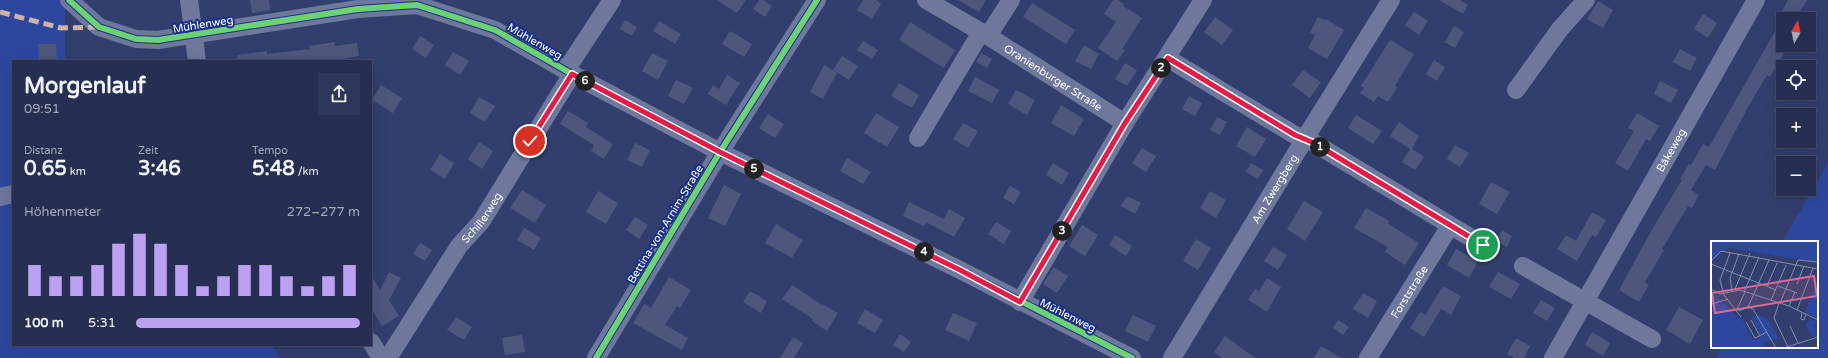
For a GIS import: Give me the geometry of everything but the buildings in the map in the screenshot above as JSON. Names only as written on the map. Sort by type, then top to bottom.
[{"type":"street","name":"Mühlenweg","points":[[69,0],[99,27],[136,39],[158,40],[193,36],[358,5],[419,3],[495,30],[569,72],[720,152],[960,270],[1132,358]]},
{"type":"street","points":[[189,0],[197,60]]},
{"type":"street","name":"Schillerweg","points":[[388,358],[459,246],[481,222],[612,0]]},
{"type":"street","name":"Bettina-von-Arnim-Straße","points":[[596,358],[720,152],[818,0]]},
{"type":"street","name":"Oranienburger Straße","points":[[926,0],[985,34],[1125,123]]},
{"type":"street","points":[[918,138],[985,34],[1011,0]]},
{"type":"street","points":[[1020,302],[1125,123],[1168,58],[1203,0]]},
{"type":"street","name":"Am Zwergberg","points":[[1172,358],[1391,0]]},
{"type":"street","points":[[1516,90],[1560,29],[1586,0]]},
{"type":"street","name":"Bäkeweg","points":[[1553,358],[1756,0]]},
{"type":"street","points":[[1168,58],[1295,135],[1314,143],[1483,245]]},
{"type":"street","points":[[0,197],[12,194]]},
{"type":"street","name":"Forststraße","points":[[1368,358],[1450,226]]},
{"type":"street","points":[[1523,266],[1652,339]]},
{"type":"street","points":[[372,344],[381,358]]},
{"type":"shaded area","points":[[0,0],[63,0],[65,2],[65,60],[12,60],[12,346],[273,346],[281,358],[0,358]]},
{"type":"shaded area","points":[[1828,163],[1828,358],[1716,358],[1721,348],[1818,348],[1818,241],[1783,241],[1809,196],[1816,196],[1816,184]]},
{"type":"marked path","points":[[0,12],[61,28],[99,27]]},
{"type":"cycle path","points":[[69,0],[99,27],[136,39],[158,40],[358,9],[417,5],[495,30],[572,74],[720,152],[960,270],[1132,358]]},
{"type":"cycle path","points":[[596,358],[720,152],[817,0]]},
{"type":"route","points":[[530,141],[572,74],[720,152],[960,270],[1020,302],[1125,123],[1168,58],[1295,135],[1314,143],[1483,245]]}]
